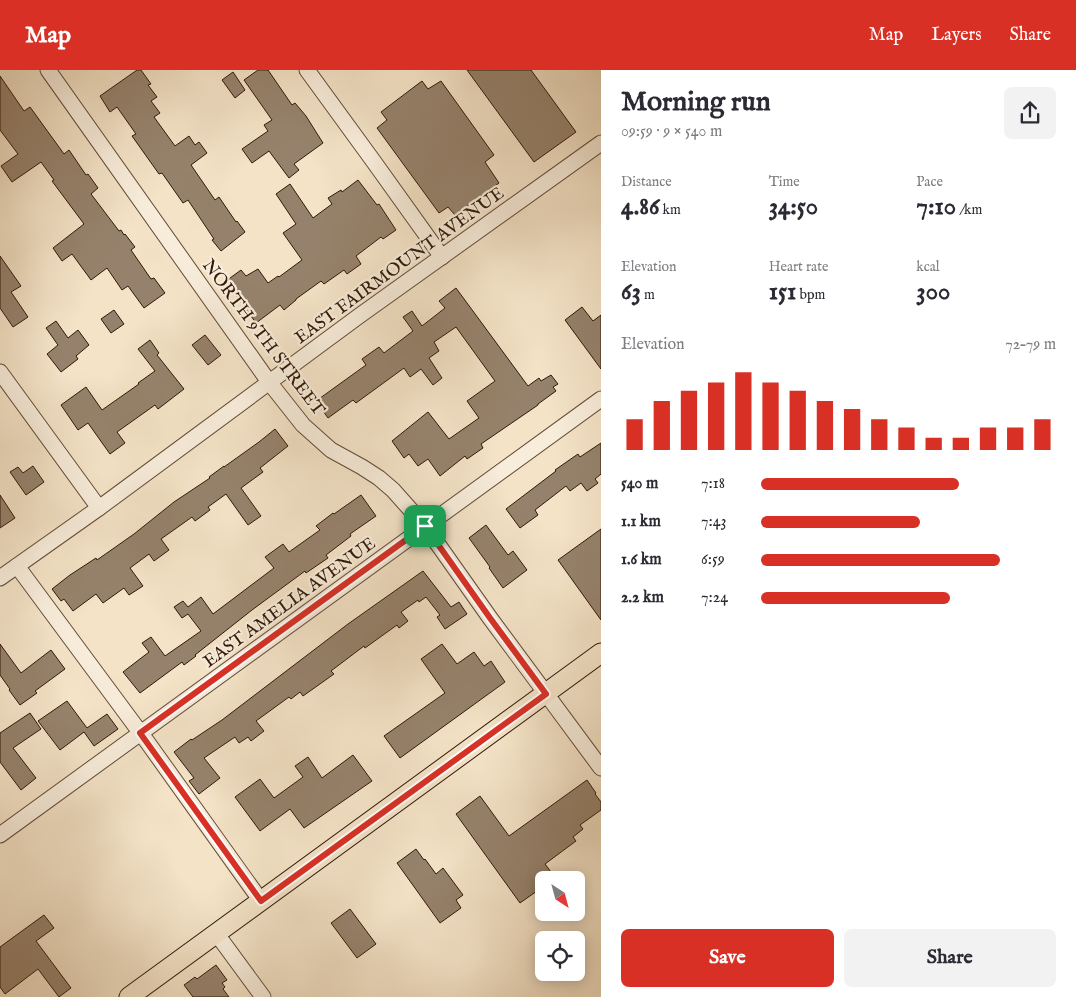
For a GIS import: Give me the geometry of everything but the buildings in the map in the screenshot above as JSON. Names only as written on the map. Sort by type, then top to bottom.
[{"type":"main road","points":[[129,997],[601,654]]},
{"type":"street","name":"NORTH 9TH STREET","points":[[48,70],[269,382],[303,425],[331,450],[379,478],[393,490],[425,526],[490,618],[601,768]]},
{"type":"street","points":[[307,70],[442,256]]},
{"type":"street","name":"EAST FAIRMOUNT AVENUE","points":[[6,569],[99,508],[269,382],[601,142]]},
{"type":"street","points":[[0,372],[99,508]]},
{"type":"street","name":"EAST AMELIA AVENUE","points":[[0,835],[601,399]]},
{"type":"street","points":[[6,569],[140,733],[261,901]]},
{"type":"street","points":[[216,934],[263,997]]},
{"type":"route","points":[[425,526],[546,694],[261,901],[140,733],[425,526]]}]
